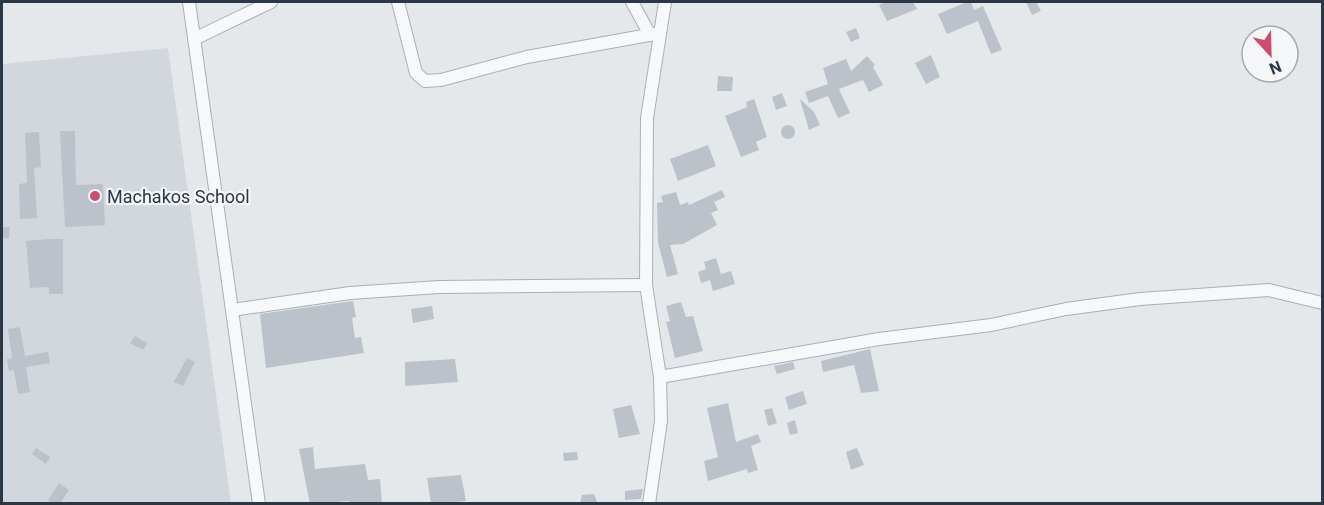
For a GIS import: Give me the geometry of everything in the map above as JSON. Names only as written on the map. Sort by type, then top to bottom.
[{"type":"street","points":[[189,2],[259,504]]},
{"type":"street","points":[[194,39],[271,2]]},
{"type":"street","points":[[398,2],[416,73],[425,81],[441,80],[527,57],[655,34]]},
{"type":"street","points":[[632,2],[655,34]]},
{"type":"street","points":[[649,504],[661,421],[660,377],[646,285],[647,118],[655,34],[664,2]]},
{"type":"street","points":[[232,310],[361,292],[439,287],[646,285]]},
{"type":"street","points":[[660,377],[879,339],[991,325],[1066,309],[1140,299],[1269,290],[1323,303]]},
{"type":"shaded area","name":"Machakos School","points":[[168,48],[231,503],[2,504],[2,64]]},
{"type":"building","points":[[885,2],[913,2],[917,9],[887,21],[879,5]]},
{"type":"building","points":[[971,2],[974,10],[983,6],[1002,50],[991,54],[978,21],[947,34],[938,14]]},
{"type":"building","points":[[1026,2],[1036,2],[1041,11],[1032,15]]},
{"type":"building","points":[[856,28],[860,38],[851,42],[846,32]]},
{"type":"building","points":[[931,55],[940,77],[926,84],[915,63]]},
{"type":"building","points":[[867,56],[875,65],[873,67],[883,85],[869,92],[863,80],[839,89],[850,113],[838,118],[828,96],[809,103],[805,92],[828,84],[823,68],[846,59],[851,71]]},
{"type":"building","points":[[718,76],[733,77],[732,91],[717,91]]},
{"type":"building","points":[[782,93],[787,106],[776,110],[772,97]]},
{"type":"building","points":[[754,99],[767,137],[756,142],[759,150],[741,157],[725,116],[747,107],[746,102]]},
{"type":"building","points":[[800,99],[814,112],[820,125],[809,130]]},
{"type":"building","points":[[785,125],[791,125],[795,132],[791,139],[785,139],[781,135],[781,129]]},
{"type":"building","points":[[60,131],[75,131],[76,185],[103,184],[105,225],[65,227]]},
{"type":"building","points":[[39,132],[41,167],[34,168],[37,218],[20,219],[19,184],[27,183],[25,133]]},
{"type":"building","points":[[708,145],[716,166],[678,181],[670,159]]},
{"type":"building","points":[[722,190],[725,197],[714,202],[718,210],[711,213],[717,225],[683,244],[670,245],[678,274],[667,277],[658,243],[657,203],[663,202],[661,196],[676,192],[680,205],[688,202],[689,205]]},
{"type":"building","points":[[2,227],[10,227],[9,238],[2,238]]},
{"type":"building","points":[[63,239],[63,294],[49,294],[49,287],[30,288],[26,241]]},
{"type":"building","points":[[716,258],[721,274],[731,271],[735,284],[713,291],[710,280],[701,283],[698,272],[706,269],[704,262]]},
{"type":"building","points":[[353,301],[356,317],[352,318],[355,338],[361,337],[364,353],[266,368],[260,314]]},
{"type":"building","points":[[681,302],[686,317],[693,316],[703,351],[675,358],[666,322],[670,321],[666,306]]},
{"type":"building","points":[[432,306],[434,319],[413,323],[411,309]]},
{"type":"building","points":[[20,327],[25,356],[48,352],[50,363],[26,367],[30,392],[18,394],[14,370],[9,371],[7,359],[12,358],[8,329]]},
{"type":"building","points":[[135,336],[147,343],[143,350],[130,343]]},
{"type":"building","points":[[870,349],[879,391],[861,393],[854,365],[823,372],[821,361]]},
{"type":"building","points":[[187,358],[195,362],[183,386],[174,382]]},
{"type":"building","points":[[455,359],[458,382],[405,386],[405,362]]},
{"type":"building","points":[[793,362],[795,369],[777,374],[774,366]]},
{"type":"building","points":[[803,391],[807,404],[789,410],[785,397]]},
{"type":"building","points":[[728,403],[736,442],[758,434],[761,442],[751,446],[758,470],[748,473],[747,469],[708,481],[704,461],[718,457],[707,408]]},
{"type":"building","points":[[631,405],[640,434],[619,438],[613,409]]},
{"type":"building","points":[[772,408],[777,423],[768,426],[764,410]]},
{"type":"building","points":[[795,420],[798,433],[790,435],[787,423]]},
{"type":"building","points":[[313,447],[315,469],[365,464],[368,480],[380,479],[382,504],[349,504],[349,501],[310,504],[299,449]]},
{"type":"building","points":[[36,448],[50,457],[46,464],[32,454]]},
{"type":"building","points":[[857,448],[864,465],[851,470],[846,452]]},
{"type":"building","points":[[577,452],[578,460],[564,461],[563,453]]},
{"type":"building","points":[[461,475],[466,501],[431,504],[427,478]]},
{"type":"building","points":[[59,483],[69,490],[60,504],[53,504],[48,500]]},
{"type":"building","points":[[643,489],[641,499],[625,500],[625,491]]},
{"type":"building","points":[[594,494],[598,504],[580,504],[582,495]]},
{"type":"place","name":"Machakos School","points":[[95,196]]}]
